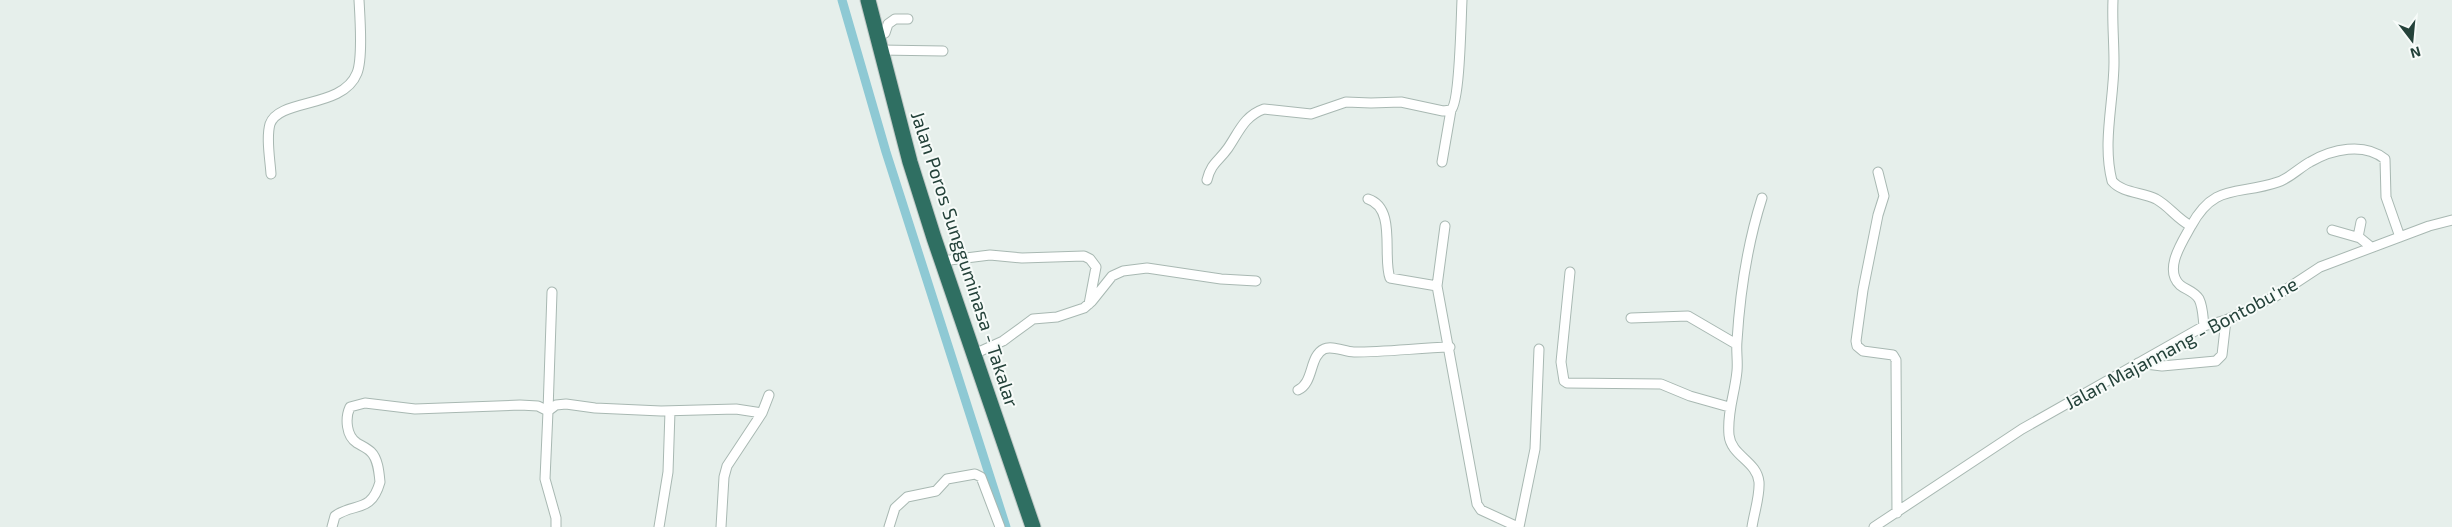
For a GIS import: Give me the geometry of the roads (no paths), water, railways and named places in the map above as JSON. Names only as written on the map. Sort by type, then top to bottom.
[{"type":"highway","name":"Jalan Poros Sungguminasa - Takalar","points":[[868,0],[910,162],[1033,527]]},
{"type":"street","points":[[271,174],[270,123],[276,116],[290,108],[326,99],[350,84],[356,77],[359,65],[359,0]]},
{"type":"street","points":[[1442,162],[1451,110],[1456,103],[1462,0]]},
{"type":"street","points":[[2113,0],[2114,63],[2108,112],[2112,180],[2120,188],[2157,199],[2181,221],[2191,226]]},
{"type":"street","points":[[908,20],[894,18],[888,24],[879,43],[944,51]]},
{"type":"street","points":[[1207,180],[1212,164],[1228,148],[1244,121],[1256,111],[1264,109],[1311,114],[1346,102],[1371,104],[1401,102],[1443,111],[1451,110]]},
{"type":"street","points":[[2204,326],[2199,300],[2196,295],[2178,284],[2174,273],[2177,252],[2191,226],[2198,214],[2218,196],[2279,182],[2311,162],[2351,148],[2370,151],[2385,159],[2386,197],[2400,237]]},
{"type":"street","points":[[1878,172],[1884,196],[1878,215],[1863,290],[1856,341],[1857,346],[1863,351],[1892,355],[1896,360],[1897,513]]},
{"type":"street","points":[[1752,527],[1759,482],[1753,467],[1734,448],[1730,440],[1729,407],[1737,369],[1736,344],[1748,252],[1762,198]]},
{"type":"street","points":[[1368,199],[1377,203],[1382,212],[1387,238],[1390,278],[1438,286]]},
{"type":"street","name":"Jalan Majannang - Bontobu'ne","points":[[1874,527],[2022,429],[2204,326],[2226,320],[2276,296],[2320,267],[2429,226],[2452,220]]},
{"type":"street","points":[[2358,237],[2361,222]]},
{"type":"street","points":[[1445,226],[1438,286],[1477,504],[1481,510],[1519,527],[1533,462],[1539,349]]},
{"type":"street","points":[[2332,230],[2358,237],[2371,247]]},
{"type":"street","points":[[942,261],[990,255],[1022,258],[1084,256],[1090,258],[1096,267],[1089,304]]},
{"type":"street","points":[[974,354],[1003,341],[1033,319],[1057,317],[1076,311],[1089,304],[1112,276],[1133,269],[1146,268],[1221,279],[1256,281]]},
{"type":"street","points":[[1570,272],[1562,362],[1564,380],[1567,383],[1667,385],[1690,396],[1729,407]]},
{"type":"street","points":[[552,292],[545,479],[556,518],[556,527]]},
{"type":"street","points":[[1631,318],[1688,316],[1736,344]]},
{"type":"street","points":[[2138,363],[2162,366],[2216,361],[2222,355],[2226,320]]},
{"type":"street","points":[[1298,390],[1306,385],[1315,361],[1322,350],[1326,348],[1351,352],[1450,347]]},
{"type":"street","points":[[720,527],[724,477],[727,466],[762,413],[768,395]]},
{"type":"street","points":[[332,527],[335,516],[339,512],[359,508],[369,502],[380,482],[371,451],[353,440],[347,427],[347,414],[350,407],[365,403],[415,409],[520,405],[538,406],[548,411]]},
{"type":"street","points":[[548,411],[556,405],[566,404],[595,408],[670,411],[736,409],[762,413]]},
{"type":"street","points":[[659,527],[668,472],[670,411]]},
{"type":"street","points":[[889,527],[895,508],[907,497],[936,491],[947,479],[975,474],[981,477],[1000,527]]},
{"type":"waterway","points":[[842,0],[886,152],[1006,527]]}]
